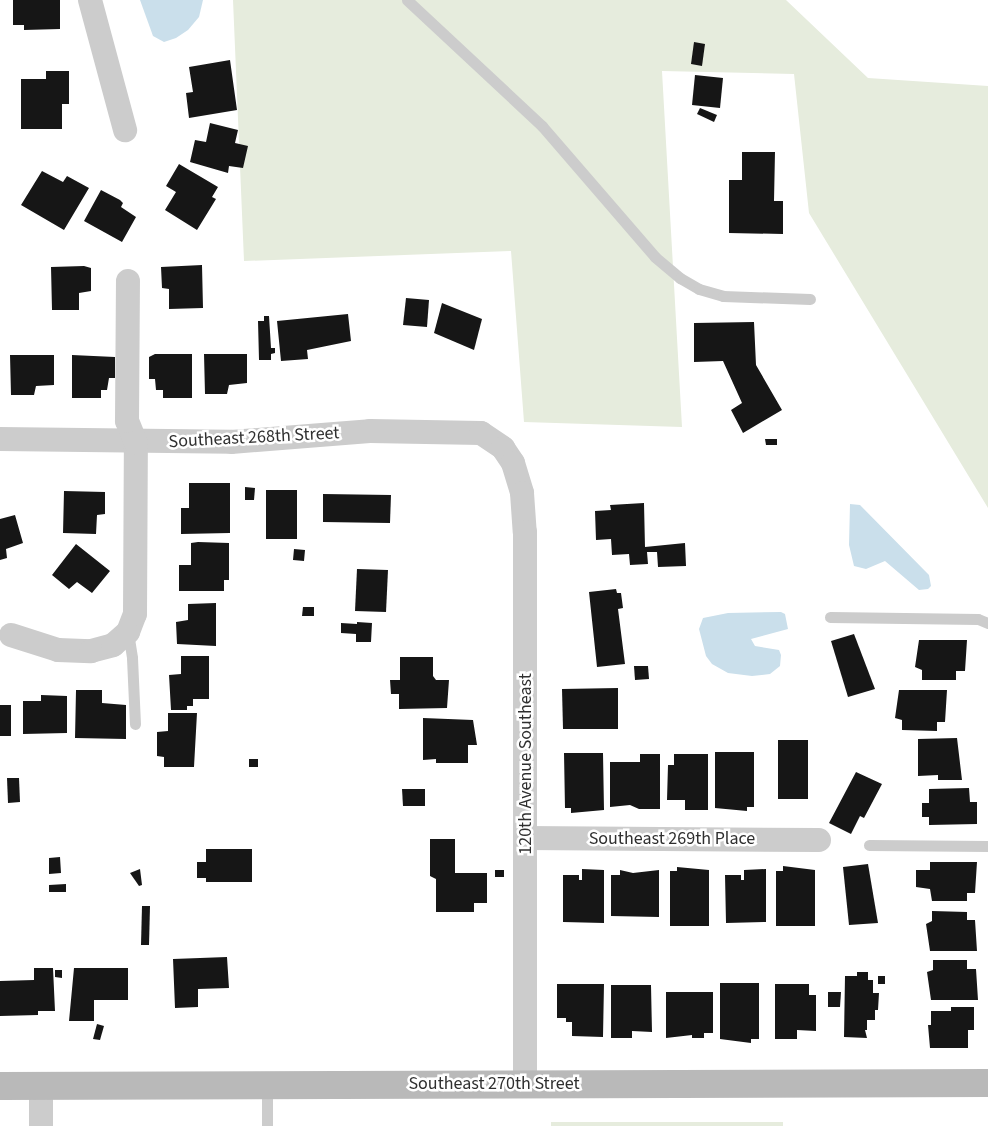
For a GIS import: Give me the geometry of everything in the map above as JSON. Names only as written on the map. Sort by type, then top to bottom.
[{"type":"street","points":[[90,0],[125,130]]},
{"type":"street","points":[[11,635],[58,650],[91,651],[113,645],[128,632],[137,594],[136,443],[127,421],[128,281]]},
{"type":"street","name":"Southeast 268th Street","points":[[0,439],[136,443],[231,442],[389,432],[481,433],[503,448]]},
{"type":"street","name":"120th Avenue Southeast","points":[[503,448],[512,464],[522,492],[525,532],[525,1084]]},
{"type":"street","name":"Southeast 269th Place","points":[[525,838],[819,840]]},
{"type":"street","name":"Southeast 270th Street","points":[[0,1086],[988,1083]]},
{"type":"street","points":[[41,1086],[41,1126]]},
{"type":"lane","points":[[407,0],[542,126],[655,256],[680,278],[698,289],[723,296],[810,299]]},
{"type":"lane","points":[[830,617],[978,619],[988,623]]},
{"type":"lane","points":[[128,632],[132,658],[135,724]]},
{"type":"lane","points":[[869,844],[988,846]]},
{"type":"lane","points":[[267,1085],[267,1126]]},
{"type":"green space","points":[[233,0],[786,0],[868,78],[988,86],[988,508],[809,213],[794,74],[662,71],[682,427],[524,422],[511,251],[244,261]]},
{"type":"green space","points":[[551,1122],[783,1122],[783,1126],[551,1126]]},
{"type":"water","points":[[140,0],[203,0],[199,17],[188,30],[176,38],[164,42],[153,36]]},
{"type":"water","points":[[850,504],[860,505],[929,575],[931,586],[928,589],[919,590],[885,561],[866,569],[854,566],[849,545]]},
{"type":"water","points":[[781,612],[785,614],[788,629],[751,639],[755,646],[779,650],[781,655],[780,666],[770,674],[752,676],[728,673],[712,664],[706,656],[699,629],[703,618],[728,613]]},
{"type":"building","points":[[13,0],[60,0],[60,29],[24,30],[24,25],[13,25]]},
{"type":"building","points":[[694,42],[705,44],[702,66],[691,64]]},
{"type":"building","points":[[230,60],[237,110],[189,118],[186,93],[193,92],[189,67]]},
{"type":"building","points":[[46,71],[69,71],[69,104],[62,104],[62,129],[21,129],[21,79],[46,79]]},
{"type":"building","points":[[695,75],[723,78],[720,108],[692,105]]},
{"type":"building","points":[[700,108],[717,115],[714,122],[697,114]]},
{"type":"building","points":[[210,123],[238,130],[235,143],[248,146],[243,168],[229,166],[228,173],[190,162],[195,140],[206,142]]},
{"type":"building","points":[[742,152],[775,152],[774,201],[783,201],[783,234],[729,233],[729,180],[742,180]]},
{"type":"building","points":[[179,164],[218,187],[212,197],[216,199],[197,230],[165,210],[176,192],[166,186]]},
{"type":"building","points":[[42,171],[63,182],[67,176],[89,188],[64,230],[21,205]]},
{"type":"building","points":[[101,190],[120,200],[123,203],[121,207],[136,217],[122,242],[84,221]]},
{"type":"building","points":[[202,265],[203,308],[169,309],[169,289],[162,288],[161,267]]},
{"type":"building","points":[[84,266],[91,268],[91,291],[79,293],[79,310],[52,310],[51,267]]},
{"type":"building","points":[[406,298],[429,300],[427,327],[403,325]]},
{"type":"building","points":[[442,303],[482,319],[474,350],[434,333]]},
{"type":"building","points":[[348,314],[351,341],[307,350],[308,359],[281,361],[277,321]]},
{"type":"building","points":[[264,316],[269,316],[271,348],[275,348],[275,353],[271,354],[271,360],[259,360],[258,321],[264,321]]},
{"type":"building","points":[[754,322],[756,365],[782,410],[743,433],[731,410],[742,403],[723,361],[694,362],[694,323]]},
{"type":"building","points":[[155,354],[192,354],[192,398],[163,398],[163,390],[156,390],[155,379],[149,379],[149,357]]},
{"type":"building","points":[[204,354],[247,354],[247,383],[229,385],[227,394],[205,394]]},
{"type":"building","points":[[10,355],[54,355],[54,385],[36,386],[34,395],[11,395]]},
{"type":"building","points":[[72,355],[115,357],[115,378],[109,378],[107,390],[101,390],[101,398],[72,398]]},
{"type":"building","points":[[765,439],[777,439],[777,445],[766,445]]},
{"type":"building","points":[[189,483],[230,483],[230,533],[181,534],[181,508],[189,508]]},
{"type":"building","points":[[245,487],[255,488],[254,500],[245,500]]},
{"type":"building","points":[[266,490],[297,490],[297,539],[266,539]]},
{"type":"building","points":[[64,491],[105,492],[105,514],[97,515],[96,534],[63,533]]},
{"type":"building","points":[[323,494],[391,495],[390,523],[323,522]]},
{"type":"building","points":[[644,503],[645,547],[685,543],[686,566],[658,567],[657,552],[647,552],[648,564],[630,565],[629,554],[612,555],[611,539],[596,540],[595,511],[611,510],[610,505]]},
{"type":"building","points":[[15,515],[23,543],[6,549],[7,558],[0,560],[0,519]]},
{"type":"building","points":[[191,543],[229,543],[229,580],[224,580],[224,591],[179,591],[179,565],[191,565]]},
{"type":"building","points":[[76,544],[110,571],[92,593],[77,582],[69,589],[52,575]]},
{"type":"building","points":[[294,549],[305,550],[304,561],[293,560]]},
{"type":"building","points":[[357,569],[388,570],[386,612],[355,611]]},
{"type":"building","points":[[616,589],[617,593],[621,593],[623,608],[618,609],[625,664],[597,667],[589,592]]},
{"type":"building","points":[[216,603],[216,646],[177,644],[176,622],[188,620],[188,604]]},
{"type":"building","points":[[303,607],[314,607],[314,616],[302,616]]},
{"type":"building","points":[[357,622],[372,623],[371,642],[356,642],[356,634],[341,633],[341,623],[357,624]]},
{"type":"building","points":[[854,634],[875,689],[848,697],[831,641]]},
{"type":"building","points":[[919,640],[967,640],[965,671],[956,671],[956,680],[922,680],[922,670],[915,667]]},
{"type":"building","points":[[181,656],[209,656],[209,699],[193,699],[193,706],[187,706],[187,710],[171,710],[169,675],[181,674]]},
{"type":"building","points":[[400,657],[433,657],[433,676],[436,680],[449,680],[447,708],[399,709],[399,694],[391,694],[390,680],[400,680]]},
{"type":"building","points":[[634,666],[648,666],[649,679],[635,680]]},
{"type":"building","points":[[618,688],[618,729],[563,729],[562,689]]},
{"type":"building","points":[[76,690],[102,690],[102,703],[126,705],[126,739],[75,738]]},
{"type":"building","points":[[899,690],[947,690],[945,722],[937,722],[937,731],[902,730],[902,720],[895,718]]},
{"type":"building","points":[[41,695],[67,696],[67,733],[23,734],[23,701],[41,701]]},
{"type":"building","points":[[0,705],[11,705],[11,736],[0,736]]},
{"type":"building","points":[[168,713],[197,713],[194,767],[164,767],[164,757],[157,756],[157,732],[168,731]]},
{"type":"building","points":[[423,718],[473,720],[477,745],[468,745],[468,763],[436,763],[436,759],[423,760]]},
{"type":"building","points":[[957,738],[962,780],[938,780],[938,775],[918,776],[918,739]]},
{"type":"building","points":[[778,740],[808,740],[808,799],[778,799]]},
{"type":"building","points":[[715,752],[754,752],[754,807],[747,807],[747,811],[715,808]]},
{"type":"building","points":[[564,753],[603,753],[604,810],[571,813],[571,808],[565,808]]},
{"type":"building","points":[[640,754],[660,754],[660,809],[639,809],[630,805],[610,807],[610,762],[640,762]]},
{"type":"building","points":[[674,754],[708,754],[708,810],[685,810],[685,800],[667,800],[668,765],[674,765]]},
{"type":"building","points":[[249,759],[258,759],[258,767],[249,767]]},
{"type":"building","points":[[856,772],[882,784],[864,818],[860,816],[851,834],[829,823]]},
{"type":"building","points":[[7,778],[19,778],[20,802],[8,803]]},
{"type":"building","points":[[969,788],[970,802],[977,802],[977,824],[929,825],[929,817],[922,817],[922,803],[929,803],[929,789]]},
{"type":"building","points":[[402,789],[425,789],[425,806],[403,806]]},
{"type":"building","points":[[430,839],[455,839],[455,873],[487,873],[487,903],[474,903],[474,912],[436,912],[436,879],[430,876]]},
{"type":"building","points":[[206,849],[252,849],[252,882],[206,882],[206,878],[197,878],[197,862],[206,862]]},
{"type":"building","points":[[60,857],[61,873],[49,874],[49,858]]},
{"type":"building","points":[[930,862],[977,862],[975,893],[967,893],[967,901],[932,901],[930,889],[916,887],[916,870],[930,870]]},
{"type":"building","points":[[868,864],[878,923],[849,925],[843,867]]},
{"type":"building","points":[[783,866],[815,870],[815,926],[776,926],[776,871],[783,871]]},
{"type":"building","points":[[677,867],[709,870],[709,926],[670,926],[670,871],[677,871]]},
{"type":"building","points":[[140,869],[142,885],[139,886],[130,873]]},
{"type":"building","points":[[582,869],[604,870],[604,923],[563,922],[563,875],[579,875],[579,880],[582,880]]},
{"type":"building","points":[[766,869],[766,922],[726,923],[725,875],[741,875],[741,880],[744,880],[744,870]]},
{"type":"building","points":[[495,870],[504,870],[504,877],[495,877]]},
{"type":"building","points":[[620,870],[633,873],[659,870],[659,917],[611,916],[611,875],[620,875]]},
{"type":"building","points":[[66,884],[66,892],[49,892],[49,885]]},
{"type":"building","points":[[142,906],[150,906],[149,945],[141,945]]},
{"type":"building","points":[[932,911],[967,912],[967,920],[975,920],[977,951],[930,951],[926,924],[932,921]]},
{"type":"building","points":[[227,957],[229,988],[198,989],[198,1007],[175,1008],[173,959]]},
{"type":"building","points":[[933,960],[967,960],[967,969],[976,969],[978,1000],[931,1000],[927,972],[933,970]]},
{"type":"building","points":[[34,968],[53,968],[55,1011],[38,1011],[38,1015],[0,1016],[0,981],[34,980]]},
{"type":"building","points":[[74,968],[128,968],[128,1000],[94,1000],[94,1021],[69,1021]]},
{"type":"building","points":[[55,970],[62,970],[62,978],[55,977]]},
{"type":"building","points":[[857,972],[868,972],[868,980],[873,980],[873,993],[879,993],[878,1010],[875,1010],[875,1020],[867,1020],[867,1030],[865,1030],[867,1038],[844,1037],[845,976],[857,976]]},
{"type":"building","points":[[878,976],[885,976],[885,984],[878,984]]},
{"type":"building","points":[[720,983],[759,983],[759,1039],[751,1039],[751,1043],[720,1039]]},
{"type":"building","points":[[557,984],[604,984],[603,1037],[572,1036],[572,1022],[566,1022],[566,1018],[557,1018]]},
{"type":"building","points":[[775,984],[809,984],[809,995],[816,995],[816,1031],[797,1030],[797,1039],[775,1039]]},
{"type":"building","points":[[611,985],[651,985],[652,1032],[632,1031],[632,1038],[611,1038]]},
{"type":"building","points":[[666,992],[713,992],[713,1033],[704,1033],[704,1038],[692,1038],[692,1035],[666,1038]]},
{"type":"building","points":[[828,992],[841,992],[840,1007],[828,1007]]},
{"type":"building","points":[[951,1007],[974,1007],[974,1030],[968,1030],[968,1048],[930,1048],[928,1025],[931,1025],[931,1011],[951,1011]]},
{"type":"building","points":[[97,1024],[104,1026],[100,1040],[93,1039]]}]
